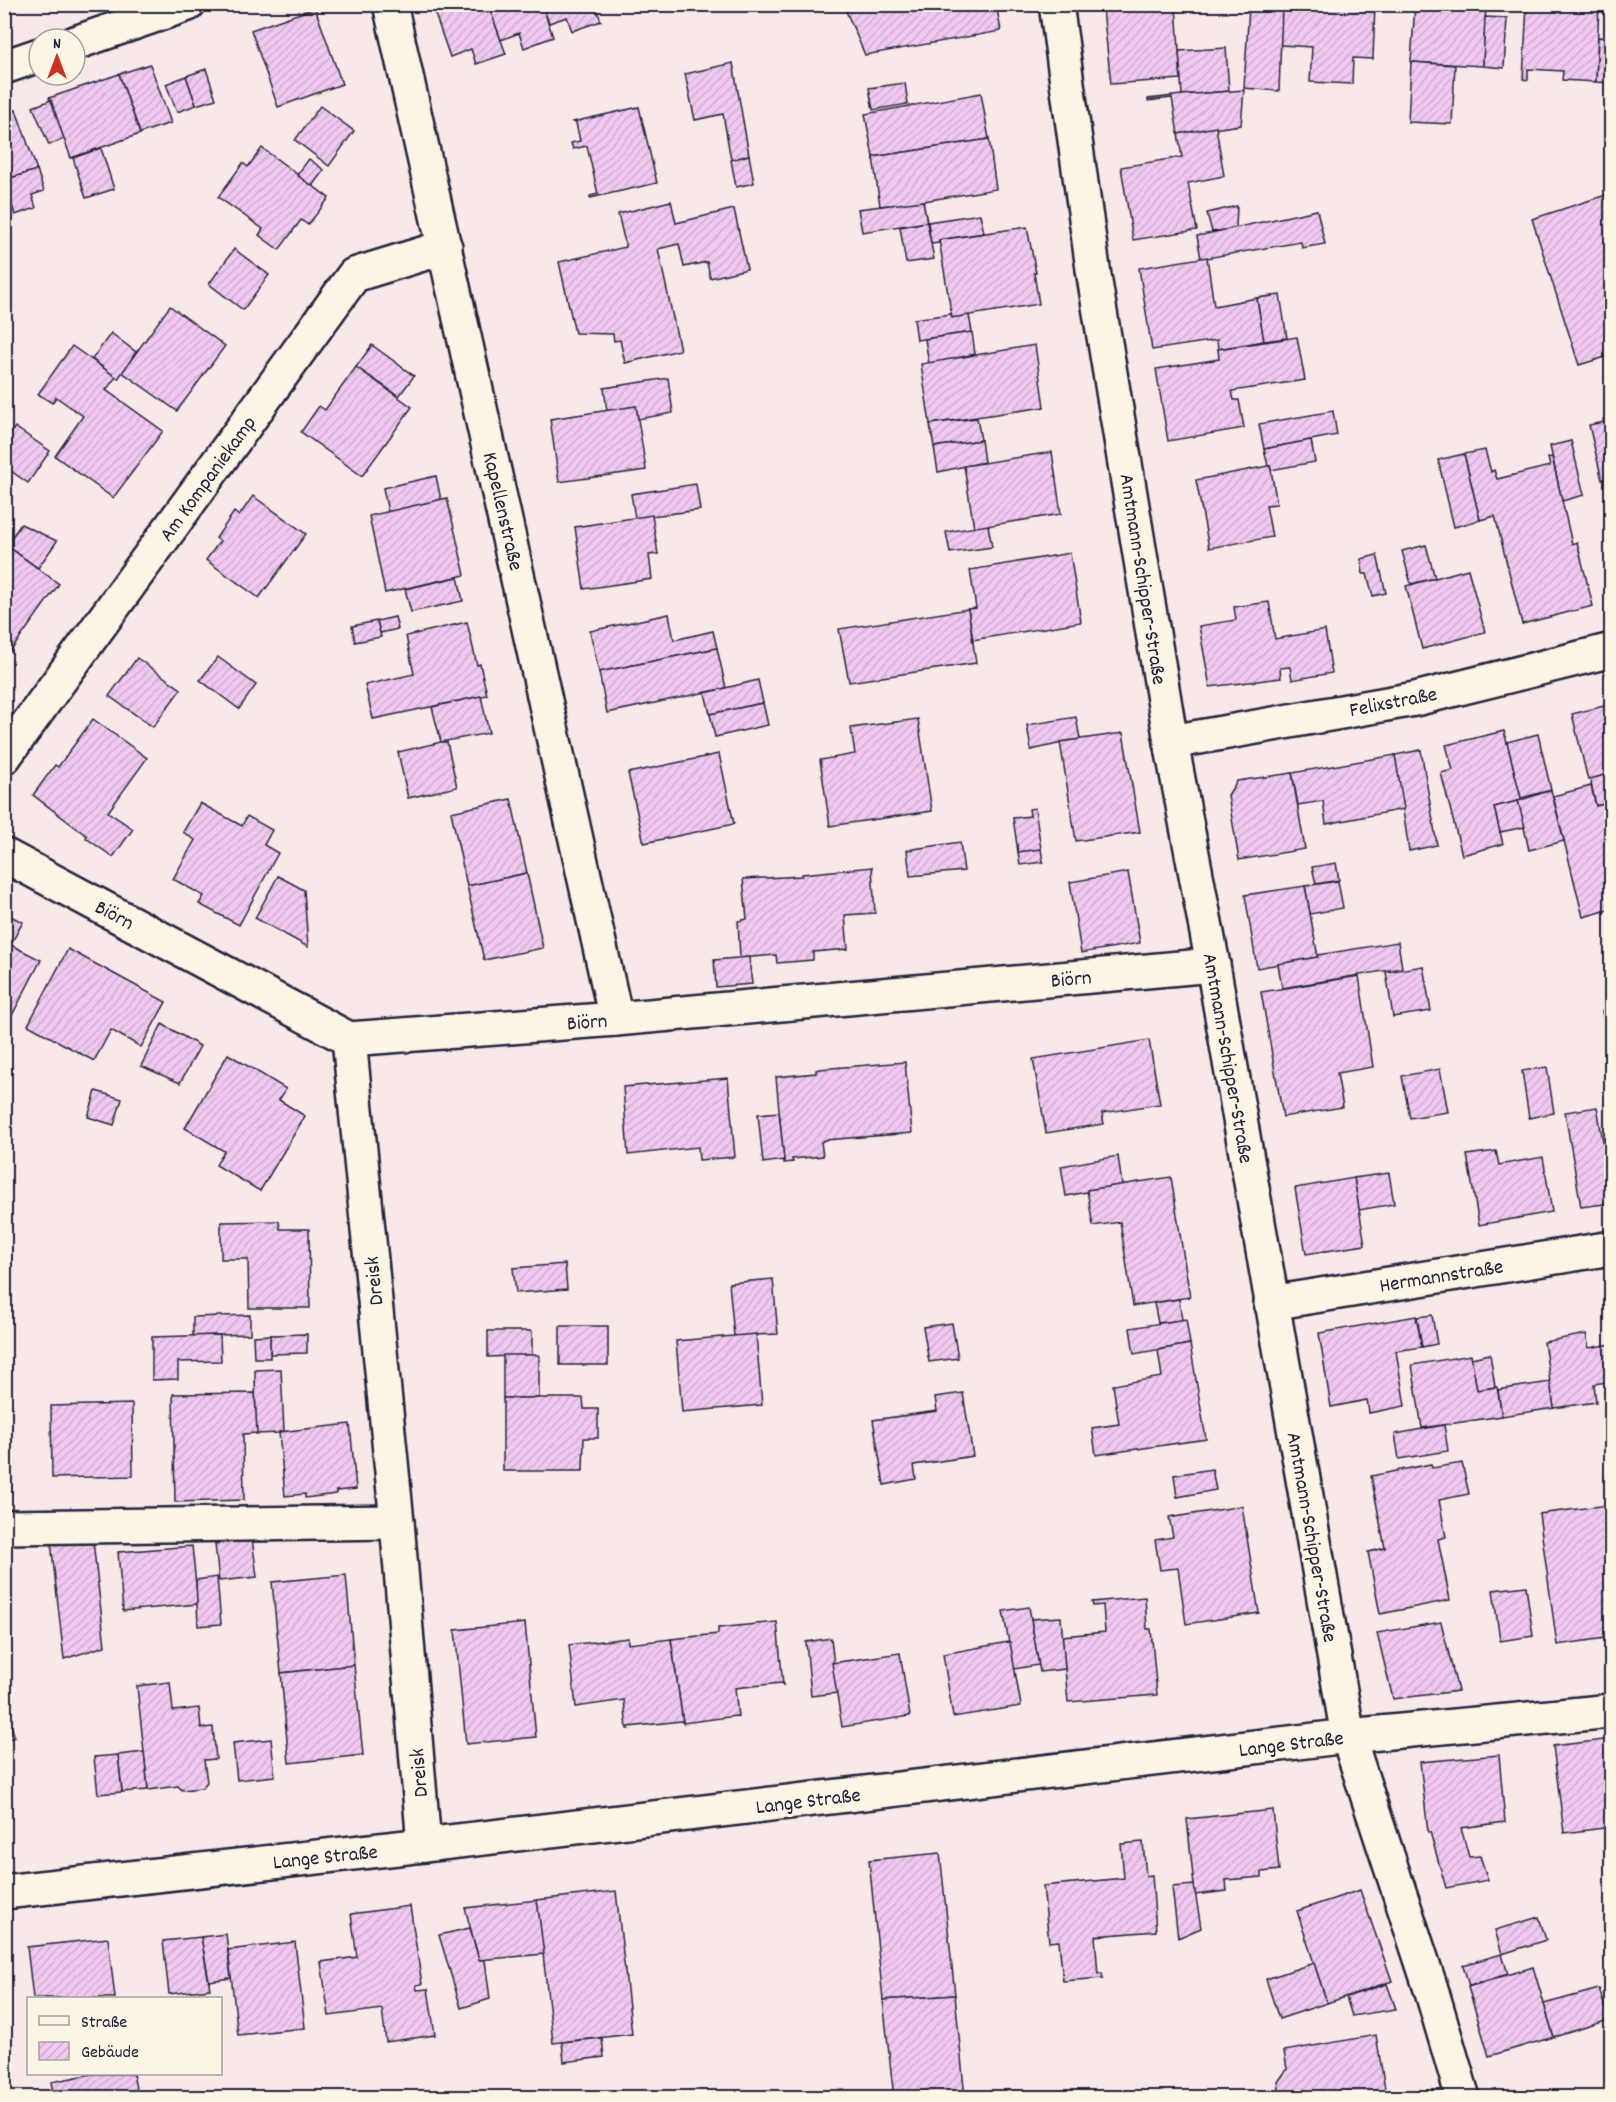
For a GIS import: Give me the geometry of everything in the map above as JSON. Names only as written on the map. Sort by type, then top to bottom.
[{"type":"street","points":[[87,39],[188,4]]},
{"type":"street","name":"Kapellenstraße","points":[[390,4],[616,1018]]},
{"type":"street","name":"Amtmann-Schipper-Straße","points":[[1056,4],[1094,276],[1171,742],[1214,965],[1348,1736],[1431,1989],[1463,2097]]},
{"type":"street","points":[[4,67],[27,59]]},
{"type":"street","name":"Am Kompaniekamp","points":[[4,757],[354,275],[445,247]]},
{"type":"street","name":"Felixstraße","points":[[1171,742],[1414,699],[1611,650]]},
{"type":"street","name":"Biörn","points":[[4,855],[349,1039],[616,1018],[1214,965]]},
{"type":"street","name":"Dreisk","points":[[349,1039],[397,1522],[424,1845]]},
{"type":"street","name":"Hermannstraße","points":[[1271,1303],[1611,1248]]},
{"type":"street","points":[[4,1527],[397,1522]]},
{"type":"street","name":"Lange Straße","points":[[4,1892],[1348,1736],[1611,1711]]},
{"type":"building","points":[[456,4],[488,4],[506,54],[476,64],[471,49],[450,57],[435,14],[457,6]]},
{"type":"building","points":[[488,4],[542,4],[553,37],[524,48],[519,33],[501,40]]},
{"type":"building","points":[[542,4],[595,4],[601,21],[572,31],[567,17],[549,23]]},
{"type":"building","points":[[843,4],[996,4],[1001,31],[865,55]]},
{"type":"building","points":[[1282,4],[1375,4],[1373,59],[1353,58],[1352,84],[1310,82],[1312,47],[1280,45]]},
{"type":"building","points":[[1415,4],[1486,4],[1483,66],[1411,62]]},
{"type":"building","points":[[1527,4],[1599,4],[1596,82],[1562,80],[1563,71],[1528,69],[1528,80],[1523,79]]},
{"type":"building","points":[[1176,6],[1181,79],[1111,84],[1103,10]]},
{"type":"building","points":[[1249,6],[1282,7],[1279,91],[1244,88]]},
{"type":"building","points":[[315,8],[342,84],[278,107],[251,30]]},
{"type":"building","points":[[1485,17],[1507,18],[1504,68],[1483,66]]},
{"type":"building","points":[[1598,37],[1612,38],[1612,83],[1596,82]]},
{"type":"building","points":[[1226,48],[1229,91],[1182,95],[1179,51]]},
{"type":"building","points":[[1411,62],[1455,65],[1452,124],[1408,122]]},
{"type":"building","points":[[733,63],[749,155],[731,160],[723,114],[695,120],[685,74]]},
{"type":"building","points":[[150,64],[171,123],[140,133],[119,74]]},
{"type":"building","points":[[206,69],[216,99],[196,105],[186,76]]},
{"type":"building","points":[[119,74],[140,134],[71,158],[49,98],[87,87],[87,85]]},
{"type":"building","points":[[186,76],[196,105],[177,112],[166,84]]},
{"type":"building","points":[[905,83],[908,104],[873,110],[869,88]]},
{"type":"building","points":[[1244,90],[1241,125],[1178,134],[1172,98],[1148,101],[1148,99],[1182,95]]},
{"type":"building","points":[[981,93],[989,139],[873,157],[865,114]]},
{"type":"building","points":[[51,100],[64,139],[49,145],[33,107]]},
{"type":"building","points":[[320,106],[354,131],[329,166],[295,140]]},
{"type":"building","points":[[639,107],[657,183],[590,198],[598,194],[587,146],[573,149],[571,143],[580,141],[576,123],[573,122]]},
{"type":"building","points":[[16,110],[37,170],[4,180],[4,114]]},
{"type":"building","points":[[1216,127],[1224,176],[1188,183],[1197,230],[1133,240],[1121,167],[1182,157],[1178,134]]},
{"type":"building","points":[[989,139],[996,189],[888,207],[888,205],[880,206],[873,157]]},
{"type":"building","points":[[101,148],[114,189],[86,198],[73,158]]},
{"type":"building","points":[[262,148],[329,198],[308,225],[301,220],[279,250],[259,235],[263,229],[218,197],[243,163],[248,167]]},
{"type":"building","points":[[749,155],[754,183],[736,187],[731,160]]},
{"type":"building","points":[[309,159],[324,170],[312,186],[297,175]]},
{"type":"building","points":[[37,170],[44,191],[32,195],[36,208],[15,215],[4,180]]},
{"type":"building","points":[[1612,193],[1612,355],[1579,365],[1532,219]]},
{"type":"building","points":[[671,201],[676,223],[734,209],[747,269],[710,278],[707,262],[684,267],[679,244],[658,249],[680,350],[625,363],[620,340],[614,341],[613,334],[575,333],[559,262],[626,247],[618,214]]},
{"type":"building","points":[[923,201],[927,222],[862,232],[858,209]]},
{"type":"building","points":[[1237,206],[1236,228],[1212,232],[1207,213]]},
{"type":"building","points":[[1317,210],[1325,244],[1302,248],[1301,242],[1201,259],[1197,236]]},
{"type":"building","points":[[980,214],[984,233],[939,240],[939,243],[931,244],[928,222]]},
{"type":"building","points":[[927,222],[934,259],[906,263],[900,227]]},
{"type":"building","points":[[1027,227],[1036,273],[1034,273],[1039,304],[952,318],[939,240]]},
{"type":"building","points":[[234,249],[269,275],[243,310],[209,284]]},
{"type":"building","points":[[1207,257],[1214,306],[1257,298],[1264,341],[1218,349],[1217,340],[1152,350],[1139,268]]},
{"type":"building","points":[[1280,295],[1287,338],[1264,341],[1257,298]]},
{"type":"building","points":[[170,306],[225,346],[177,411],[122,372]]},
{"type":"building","points":[[951,314],[952,318],[969,315],[972,332],[917,340],[914,319]]},
{"type":"building","points":[[972,332],[975,354],[929,364],[925,339]]},
{"type":"building","points":[[111,333],[136,352],[118,379],[92,359]]},
{"type":"building","points":[[1297,337],[1305,380],[1232,391],[1234,400],[1239,400],[1244,428],[1168,441],[1156,369],[1219,359],[1218,349]]},
{"type":"building","points":[[372,345],[414,376],[399,396],[356,367]]},
{"type":"building","points":[[1035,345],[1044,407],[930,424],[921,364]]},
{"type":"building","points":[[72,346],[116,377],[106,390],[163,431],[113,498],[55,456],[83,416],[56,397],[52,403],[38,394]]},
{"type":"building","points":[[356,367],[412,407],[362,476],[301,432],[319,406],[325,410]]},
{"type":"building","points":[[668,378],[673,413],[638,419],[636,406],[607,411],[604,388]]},
{"type":"building","points":[[1612,401],[1612,477],[1602,480],[1589,425],[1604,422],[1603,419],[1609,418],[1605,403]]},
{"type":"building","points":[[636,406],[646,470],[559,482],[550,419]]},
{"type":"building","points":[[1333,411],[1337,435],[1264,449],[1259,424]]},
{"type":"building","points":[[977,418],[981,440],[934,447],[930,424]]},
{"type":"building","points":[[15,427],[50,451],[28,483],[4,466],[4,443]]},
{"type":"building","points":[[981,440],[984,462],[938,472],[934,447]]},
{"type":"building","points":[[1311,440],[1315,462],[1271,470],[1268,466],[1264,449]]},
{"type":"building","points":[[1571,441],[1584,495],[1562,501],[1550,446]]},
{"type":"building","points":[[1485,450],[1491,472],[1494,470],[1497,479],[1550,466],[1548,458],[1552,457],[1572,544],[1577,542],[1593,606],[1522,624],[1495,516],[1480,520],[1464,454]]},
{"type":"building","points":[[1052,452],[1061,514],[974,528],[964,466]]},
{"type":"building","points":[[1464,454],[1480,520],[1454,527],[1438,460]]},
{"type":"building","points":[[1270,466],[1277,504],[1266,505],[1272,537],[1209,548],[1196,480]]},
{"type":"building","points":[[436,476],[441,500],[388,512],[383,488]]},
{"type":"building","points":[[696,484],[700,510],[635,518],[631,494]]},
{"type":"building","points":[[253,496],[306,534],[259,598],[206,560],[220,541],[216,538],[234,512],[239,516]]},
{"type":"building","points":[[447,498],[465,575],[385,593],[369,516]]},
{"type":"building","points":[[652,515],[658,554],[649,555],[652,579],[584,589],[575,527]]},
{"type":"building","points":[[21,524],[57,541],[38,568],[6,545]]},
{"type":"building","points":[[988,525],[992,547],[950,553],[946,532]]},
{"type":"building","points":[[6,545],[59,584],[10,652],[4,648],[4,547]]},
{"type":"building","points":[[1426,545],[1435,578],[1411,584],[1402,551]]},
{"type":"building","points":[[1070,553],[1081,622],[973,640],[968,609],[976,608],[970,570]]},
{"type":"building","points":[[1377,555],[1386,593],[1373,596],[1367,574],[1363,574],[1361,559]]},
{"type":"building","points":[[1468,569],[1485,632],[1422,649],[1406,586]]},
{"type":"building","points":[[458,577],[463,601],[411,612],[405,589]]},
{"type":"building","points":[[1269,602],[1275,639],[1325,630],[1332,673],[1292,680],[1290,667],[1280,668],[1281,678],[1210,687],[1199,626],[1236,620],[1234,607]]},
{"type":"building","points":[[968,609],[976,663],[849,682],[839,629]]},
{"type":"building","points":[[669,614],[674,640],[713,631],[717,648],[599,672],[590,631]]},
{"type":"building","points":[[395,617],[398,629],[380,633],[377,621]]},
{"type":"building","points":[[377,621],[381,637],[355,642],[352,626]]},
{"type":"building","points":[[467,622],[487,695],[373,719],[365,685],[414,674],[406,636]]},
{"type":"building","points":[[717,648],[726,688],[607,713],[599,672]]},
{"type":"building","points":[[218,657],[256,685],[239,709],[200,680]]},
{"type":"building","points":[[137,658],[181,689],[153,727],[109,696]]},
{"type":"building","points":[[758,680],[763,703],[710,714],[705,693]]},
{"type":"building","points":[[481,696],[489,733],[441,742],[432,707]]},
{"type":"building","points":[[763,703],[768,725],[715,737],[710,714]]},
{"type":"building","points":[[1612,704],[1612,773],[1588,780],[1572,714]]},
{"type":"building","points":[[1076,717],[1080,739],[1031,750],[1027,725]]},
{"type":"building","points":[[93,719],[147,758],[108,812],[133,829],[113,857],[33,795],[55,765],[58,767]]},
{"type":"building","points":[[918,719],[932,811],[830,826],[820,760],[855,754],[851,728]]},
{"type":"building","points":[[1504,731],[1522,800],[1494,807],[1503,844],[1462,855],[1441,773],[1453,770],[1446,745]]},
{"type":"building","points":[[1123,733],[1140,832],[1076,841],[1060,742]]},
{"type":"building","points":[[1538,734],[1551,790],[1521,798],[1507,742]]},
{"type":"building","points":[[447,742],[457,787],[408,798],[398,752]]},
{"type":"building","points":[[1421,750],[1437,845],[1409,851],[1395,755]]},
{"type":"building","points":[[719,754],[734,824],[644,843],[628,773]]},
{"type":"building","points":[[1395,755],[1404,809],[1326,824],[1323,801],[1298,805],[1292,773]]},
{"type":"building","points":[[1292,773],[1305,849],[1239,860],[1228,795],[1237,781]]},
{"type":"building","points":[[1612,773],[1612,802],[1596,806],[1590,779]]},
{"type":"building","points":[[1591,786],[1596,806],[1612,802],[1612,909],[1583,917],[1553,796]]},
{"type":"building","points":[[1551,790],[1564,841],[1529,850],[1518,801]]},
{"type":"building","points":[[511,799],[527,873],[467,886],[451,812]]},
{"type":"building","points":[[1518,801],[1525,827],[1500,832],[1494,807]]},
{"type":"building","points":[[200,803],[242,826],[247,816],[272,830],[264,845],[278,853],[239,925],[199,904],[204,896],[173,879],[195,840],[183,832]]},
{"type":"building","points":[[1035,808],[1041,849],[1018,852],[1013,818],[1030,816],[1029,809]]},
{"type":"building","points":[[960,842],[964,871],[910,876],[907,850]]},
{"type":"building","points":[[1041,849],[1043,862],[1020,865],[1018,852]]},
{"type":"building","points":[[1336,863],[1339,880],[1316,884],[1312,867]]},
{"type":"building","points":[[872,867],[875,913],[845,915],[848,949],[813,952],[813,960],[777,963],[776,955],[740,958],[738,921],[747,919],[743,879],[802,876],[802,874]]},
{"type":"building","points":[[1128,872],[1140,943],[1081,953],[1070,882]]},
{"type":"building","points":[[527,873],[543,948],[484,960],[467,886]]},
{"type":"building","points":[[278,876],[304,890],[308,947],[255,918]]},
{"type":"building","points":[[1338,881],[1343,908],[1310,914],[1305,886]]},
{"type":"building","points":[[1305,886],[1318,957],[1257,968],[1245,895]]},
{"type":"building","points":[[4,913],[23,922],[4,956]]},
{"type":"building","points":[[1398,942],[1402,968],[1282,988],[1278,964],[1318,957],[1317,955]]},
{"type":"building","points":[[11,945],[41,960],[10,1019],[4,1017],[4,956]]},
{"type":"building","points":[[68,949],[166,1002],[141,1047],[111,1030],[94,1061],[28,1025]]},
{"type":"building","points":[[749,957],[752,984],[716,987],[714,960]]},
{"type":"building","points":[[1423,966],[1431,1011],[1393,1017],[1386,972]]},
{"type":"building","points":[[1359,976],[1373,1067],[1337,1073],[1343,1107],[1283,1117],[1261,992]]},
{"type":"building","points":[[1612,1009],[1612,1062],[1602,1011]]},
{"type":"building","points":[[162,1024],[200,1046],[180,1083],[141,1066]]},
{"type":"building","points":[[1149,1040],[1160,1104],[1102,1113],[1104,1124],[1046,1133],[1033,1059]]},
{"type":"building","points":[[228,1054],[286,1089],[279,1100],[305,1116],[260,1191],[216,1165],[224,1151],[185,1128]]},
{"type":"building","points":[[905,1062],[912,1133],[825,1140],[821,1142],[823,1156],[792,1159],[793,1162],[784,1163],[776,1077],[816,1073],[819,1069]]},
{"type":"building","points":[[1547,1067],[1554,1113],[1529,1118],[1522,1071]]},
{"type":"building","points":[[1440,1069],[1448,1112],[1410,1118],[1402,1076]]},
{"type":"building","points":[[728,1078],[735,1157],[699,1160],[698,1147],[628,1155],[623,1087]]},
{"type":"building","points":[[96,1091],[122,1099],[114,1125],[88,1117]]},
{"type":"building","points":[[1597,1107],[1604,1147],[1612,1145],[1612,1203],[1581,1207],[1565,1112]]},
{"type":"building","points":[[779,1112],[784,1160],[763,1163],[758,1114]]},
{"type":"building","points":[[1496,1151],[1499,1165],[1543,1157],[1552,1212],[1479,1225],[1467,1155]]},
{"type":"building","points":[[1118,1156],[1122,1185],[1066,1196],[1061,1166]]},
{"type":"building","points":[[1389,1173],[1394,1204],[1359,1210],[1354,1178]]},
{"type":"building","points":[[1171,1177],[1190,1297],[1133,1306],[1120,1222],[1093,1226],[1087,1190]]},
{"type":"building","points":[[1354,1178],[1365,1245],[1306,1254],[1295,1188]]},
{"type":"building","points":[[279,1221],[280,1229],[309,1229],[310,1308],[249,1308],[248,1259],[221,1259],[221,1222]]},
{"type":"building","points":[[565,1264],[567,1289],[516,1293],[513,1268]]},
{"type":"building","points":[[773,1279],[778,1334],[734,1336],[729,1283]]},
{"type":"building","points":[[1179,1299],[1182,1320],[1158,1323],[1154,1303]]},
{"type":"building","points":[[250,1315],[250,1334],[193,1336],[193,1317]]},
{"type":"building","points":[[1432,1315],[1437,1344],[1422,1347],[1417,1317]]},
{"type":"building","points":[[1416,1316],[1422,1347],[1396,1351],[1405,1406],[1369,1413],[1367,1400],[1331,1407],[1319,1333]]},
{"type":"building","points":[[1186,1319],[1190,1344],[1134,1354],[1130,1328]]},
{"type":"building","points":[[952,1323],[958,1358],[929,1362],[923,1327]]},
{"type":"building","points":[[560,1326],[608,1326],[608,1365],[560,1365]]},
{"type":"building","points":[[488,1331],[532,1331],[532,1355],[488,1357]]},
{"type":"building","points":[[307,1334],[307,1353],[270,1354],[270,1335]]},
{"type":"building","points":[[756,1334],[762,1405],[682,1412],[676,1341]]},
{"type":"building","points":[[1586,1334],[1589,1348],[1612,1344],[1612,1381],[1594,1384],[1596,1402],[1554,1408],[1544,1342]]},
{"type":"building","points":[[220,1335],[221,1361],[178,1362],[178,1379],[152,1380],[152,1337]]},
{"type":"building","points":[[270,1335],[270,1358],[254,1358],[253,1336]]},
{"type":"building","points":[[1190,1344],[1206,1439],[1096,1455],[1092,1428],[1119,1424],[1113,1385],[1162,1377],[1158,1350]]},
{"type":"building","points":[[1490,1354],[1495,1387],[1477,1390],[1471,1358]]},
{"type":"building","points":[[503,1355],[539,1355],[539,1398],[503,1398]]},
{"type":"building","points":[[1471,1355],[1477,1390],[1497,1387],[1502,1416],[1422,1428],[1412,1365]]},
{"type":"building","points":[[281,1369],[284,1431],[256,1434],[255,1370]]},
{"type":"building","points":[[1550,1382],[1554,1408],[1502,1416],[1498,1390]]},
{"type":"building","points":[[255,1393],[257,1433],[243,1434],[244,1500],[175,1502],[173,1394]]},
{"type":"building","points":[[963,1393],[973,1456],[914,1465],[916,1479],[884,1485],[873,1420],[937,1411],[935,1397]]},
{"type":"building","points":[[503,1398],[583,1398],[584,1409],[598,1409],[598,1438],[584,1438],[583,1471],[503,1471]]},
{"type":"building","points":[[132,1404],[133,1476],[52,1478],[51,1406]]},
{"type":"building","points":[[350,1424],[356,1489],[305,1498],[305,1494],[285,1496],[279,1432]]},
{"type":"building","points":[[1444,1425],[1448,1451],[1399,1459],[1395,1434]]},
{"type":"building","points":[[1462,1463],[1469,1494],[1439,1500],[1446,1537],[1438,1539],[1450,1600],[1380,1614],[1368,1552],[1385,1548],[1371,1476],[1431,1464],[1432,1468]]},
{"type":"building","points":[[1212,1469],[1216,1490],[1177,1497],[1174,1475]]},
{"type":"building","points":[[1608,1505],[1612,1531],[1612,1637],[1557,1645],[1539,1514]]},
{"type":"building","points":[[1242,1506],[1259,1613],[1186,1624],[1178,1568],[1160,1570],[1155,1540],[1173,1537],[1169,1517]]},
{"type":"building","points":[[252,1538],[257,1577],[219,1581],[215,1544]]},
{"type":"building","points":[[93,1541],[105,1646],[64,1659],[51,1542]]},
{"type":"building","points":[[192,1546],[198,1604],[123,1611],[118,1552]]},
{"type":"building","points":[[346,1575],[354,1665],[281,1673],[272,1582]]},
{"type":"building","points":[[217,1577],[221,1624],[198,1626],[196,1580]]},
{"type":"building","points":[[1526,1586],[1533,1636],[1500,1641],[1493,1590]]},
{"type":"building","points":[[1145,1597],[1147,1629],[1151,1629],[1157,1695],[1068,1702],[1062,1636],[1105,1632],[1103,1605],[1093,1606],[1092,1602]]},
{"type":"building","points":[[1029,1607],[1039,1665],[1014,1669],[1003,1611]]},
{"type":"building","points":[[1061,1617],[1065,1669],[1040,1672],[1031,1619]]},
{"type":"building","points":[[777,1622],[783,1685],[781,1683],[735,1688],[738,1717],[683,1723],[671,1639],[718,1634],[718,1628]]},
{"type":"building","points":[[1441,1622],[1458,1691],[1393,1699],[1377,1633]]},
{"type":"building","points":[[525,1623],[536,1737],[466,1744],[455,1630]]},
{"type":"building","points":[[628,1638],[628,1644],[671,1639],[683,1723],[681,1721],[627,1729],[624,1700],[576,1707],[569,1645]]},
{"type":"building","points":[[831,1638],[837,1693],[811,1696],[806,1642]]},
{"type":"building","points":[[1010,1642],[1021,1706],[953,1717],[943,1654]]},
{"type":"building","points":[[900,1653],[910,1716],[842,1727],[832,1663]]},
{"type":"building","points":[[354,1665],[363,1755],[289,1763],[281,1673]]},
{"type":"building","points":[[170,1682],[173,1711],[199,1708],[201,1728],[213,1727],[216,1759],[204,1760],[207,1782],[202,1788],[182,1790],[178,1786],[148,1790],[137,1686]]},
{"type":"building","points":[[4,1706],[15,1737],[4,1740]]},
{"type":"building","points":[[271,1739],[275,1776],[237,1780],[233,1743]]},
{"type":"building","points":[[1612,1739],[1612,1827],[1564,1833],[1553,1746]]},
{"type":"building","points":[[144,1752],[148,1790],[122,1792],[118,1755]]},
{"type":"building","points":[[118,1755],[122,1792],[98,1794],[94,1757]]},
{"type":"building","points":[[1499,1755],[1505,1822],[1461,1828],[1469,1857],[1480,1856],[1488,1880],[1446,1888],[1430,1832],[1428,1832],[1420,1762]]},
{"type":"building","points":[[1273,1810],[1279,1870],[1262,1872],[1262,1877],[1226,1880],[1227,1891],[1195,1895],[1187,1819]]},
{"type":"building","points":[[1143,1842],[1146,1876],[1152,1875],[1156,1931],[1095,1936],[1098,1974],[1102,1973],[1103,1978],[1063,1981],[1059,1941],[1049,1942],[1043,1886],[1124,1878],[1121,1844]]},
{"type":"building","points":[[940,1853],[955,1995],[883,2000],[869,1860]]},
{"type":"building","points":[[1194,1885],[1201,1928],[1178,1938],[1172,1887]]},
{"type":"building","points":[[1360,1890],[1392,1981],[1327,2003],[1297,1911]]},
{"type":"building","points":[[616,1891],[632,2034],[553,2043],[537,1900]]},
{"type":"building","points":[[537,1900],[544,1954],[479,1960],[465,1908]]},
{"type":"building","points":[[410,1906],[422,1984],[416,1985],[417,1990],[428,1989],[435,2035],[386,2042],[382,2009],[329,2016],[321,1962],[357,1957],[351,1914]]},
{"type":"building","points":[[1539,1917],[1546,1940],[1502,1954],[1495,1930]]},
{"type":"building","points":[[470,1928],[479,1960],[485,1960],[490,1999],[461,2008],[439,1935]]},
{"type":"building","points":[[226,1934],[231,1978],[209,1981],[201,1937]]},
{"type":"building","points":[[201,1937],[210,1989],[169,1994],[163,1941]]},
{"type":"building","points":[[108,1938],[115,1997],[33,1997],[27,1947]]},
{"type":"building","points":[[295,1942],[305,2028],[238,2035],[228,1950]]},
{"type":"building","points":[[1502,1954],[1508,1974],[1469,1986],[1463,1965]]},
{"type":"building","points":[[1314,1963],[1327,2003],[1279,2019],[1266,1979]]},
{"type":"building","points":[[1533,1967],[1554,2037],[1489,2056],[1468,1987]]},
{"type":"building","points":[[1387,1984],[1396,2009],[1352,2016],[1346,1997]]},
{"type":"building","points":[[1599,1989],[1609,2020],[1554,2037],[1544,2004]]},
{"type":"building","points":[[955,1995],[965,2098],[894,2098],[883,2000]]},
{"type":"building","points":[[1376,2035],[1386,2095],[1384,2098],[1280,2098],[1278,2082],[1287,2069],[1284,2051]]},
{"type":"building","points":[[602,2038],[604,2057],[564,2062],[562,2042]]},
{"type":"building","points":[[87,2075],[133,2075],[138,2098],[54,2098],[51,2082]]}]
